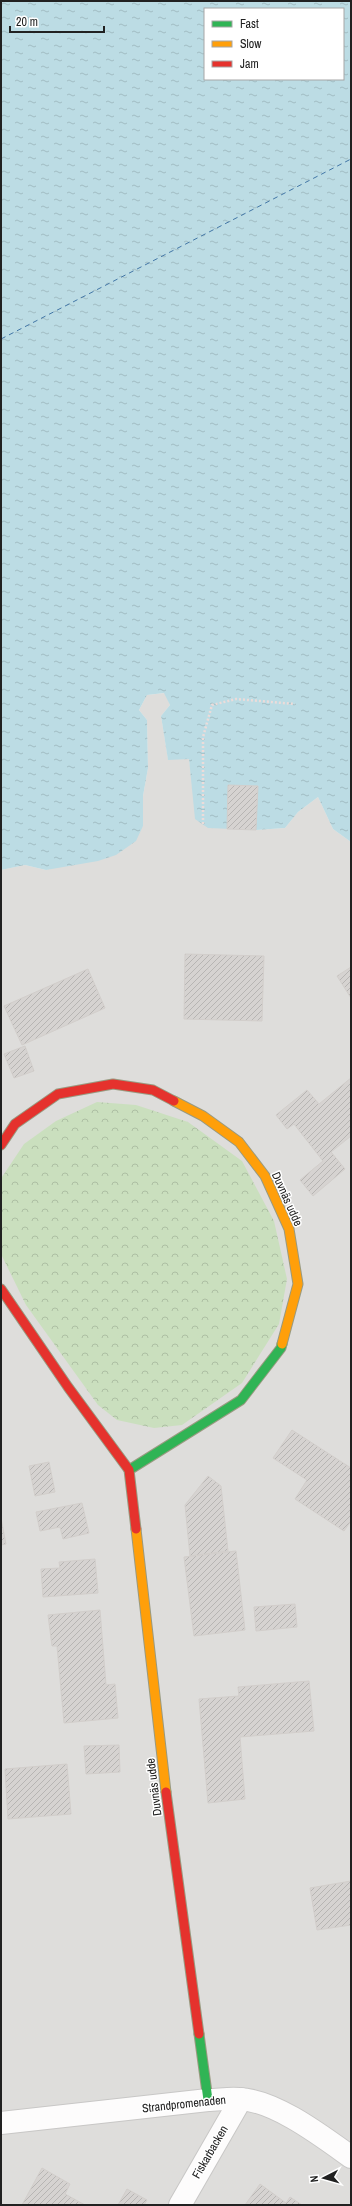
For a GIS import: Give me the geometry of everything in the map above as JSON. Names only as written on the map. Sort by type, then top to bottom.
[{"type":"street","name":"Duvnäs udde","points":[[1,1145],[15,1124],[58,1094],[113,1084],[153,1090],[203,1116],[239,1142],[265,1176],[289,1229],[298,1284],[281,1348],[241,1400],[129,1470]]},
{"type":"street","name":"Duvnäs udde","points":[[1,1289],[68,1387],[129,1470],[170,1826],[208,2100]]},
{"type":"street","name":"Strandpromenaden","points":[[1,2123],[208,2100],[241,2099],[264,2105],[307,2124],[351,2157]]},
{"type":"street","name":"Fiskarbacken","points":[[180,2205],[241,2099]]},
{"type":"path","points":[[203,824],[203,737],[212,705],[236,699],[295,704]]},
{"type":"shaded area","points":[[165,693],[170,705],[161,716],[168,759],[189,759],[192,780],[227,829],[256,830],[285,828],[298,812],[318,797],[333,829],[351,842],[351,2205],[1,2205],[1,870],[25,865],[46,870],[143,826],[143,796],[148,768],[147,720],[139,710],[147,695]]},
{"type":"green space","points":[[97,1102],[136,1105],[188,1122],[242,1161],[274,1221],[287,1279],[279,1324],[242,1383],[182,1425],[154,1428],[117,1420],[98,1405],[26,1305],[1,1254],[2,1177],[24,1144],[56,1121]]},
{"type":"water","points":[[1,1],[351,1],[351,842],[333,829],[318,797],[298,812],[285,828],[256,830],[208,828],[195,819],[189,759],[168,760],[161,716],[170,705],[164,693],[147,695],[139,710],[147,720],[148,768],[143,796],[143,826],[136,841],[116,855],[98,861],[46,870],[25,865],[1,870]]},
{"type":"building","points":[[228,785],[258,786],[256,830],[227,829]]},
{"type":"building","points":[[185,954],[264,956],[262,1021],[184,1019]]},
{"type":"building","points":[[351,967],[351,998],[337,976]]},
{"type":"building","points":[[88,969],[105,1008],[22,1045],[4,1006]]},
{"type":"building","points":[[25,1046],[34,1071],[14,1078],[4,1054]]},
{"type":"building","points":[[351,1078],[351,1136],[331,1152],[345,1169],[313,1196],[300,1180],[323,1161],[294,1124],[287,1129],[276,1115],[307,1090],[319,1104]]},
{"type":"building","points":[[292,1430],[351,1468],[351,1521],[344,1531],[295,1499],[307,1480],[273,1458]]},
{"type":"building","points":[[49,1462],[55,1492],[35,1496],[29,1466]]},
{"type":"building","points":[[208,1476],[221,1486],[228,1551],[190,1556],[185,1505]]},
{"type":"building","points":[[82,1503],[89,1533],[63,1539],[60,1527],[40,1531],[36,1512]]},
{"type":"building","points":[[1,1518],[6,1544],[1,1545]]},
{"type":"building","points":[[236,1551],[245,1630],[194,1636],[184,1557]]},
{"type":"building","points":[[95,1559],[98,1593],[43,1597],[41,1569],[60,1568],[59,1562]]},
{"type":"building","points":[[295,1604],[297,1627],[256,1631],[254,1607]]},
{"type":"building","points":[[100,1610],[106,1685],[115,1684],[118,1718],[64,1723],[57,1646],[52,1646],[48,1615]]},
{"type":"building","points":[[309,1681],[314,1731],[240,1737],[245,1799],[208,1803],[199,1699],[239,1696],[238,1687]]},
{"type":"building","points":[[119,1745],[120,1772],[86,1774],[84,1746]]},
{"type":"building","points":[[67,1764],[71,1814],[8,1819],[5,1769]]},
{"type":"building","points":[[351,1881],[351,1925],[317,1930],[310,1888]]},
{"type":"building","points":[[42,2168],[70,2184],[65,2194],[85,2205],[22,2205]]},
{"type":"building","points":[[260,2184],[286,2203],[290,2197],[302,2205],[245,2205]]},
{"type":"building","points":[[127,2189],[147,2200],[144,2205],[118,2205]]},
{"type":"ferry route","points":[[1,339],[351,159]]},
{"type":"traffic: fast","points":[[129,1470],[241,1400],[281,1348],[282,1344]]},
{"type":"traffic: fast","points":[[199,2034],[208,2100]]},
{"type":"traffic: slow","points":[[174,1101],[203,1116],[239,1142],[265,1176],[289,1229],[298,1284],[282,1344]]},
{"type":"traffic: slow","points":[[136,1529],[166,1792]]},
{"type":"traffic: jam","points":[[1,1145],[15,1124],[58,1094],[113,1084],[153,1090],[174,1101]]},
{"type":"traffic: jam","points":[[1,1289],[68,1387],[129,1470],[136,1529]]},
{"type":"traffic: jam","points":[[166,1792],[199,2034]]}]
